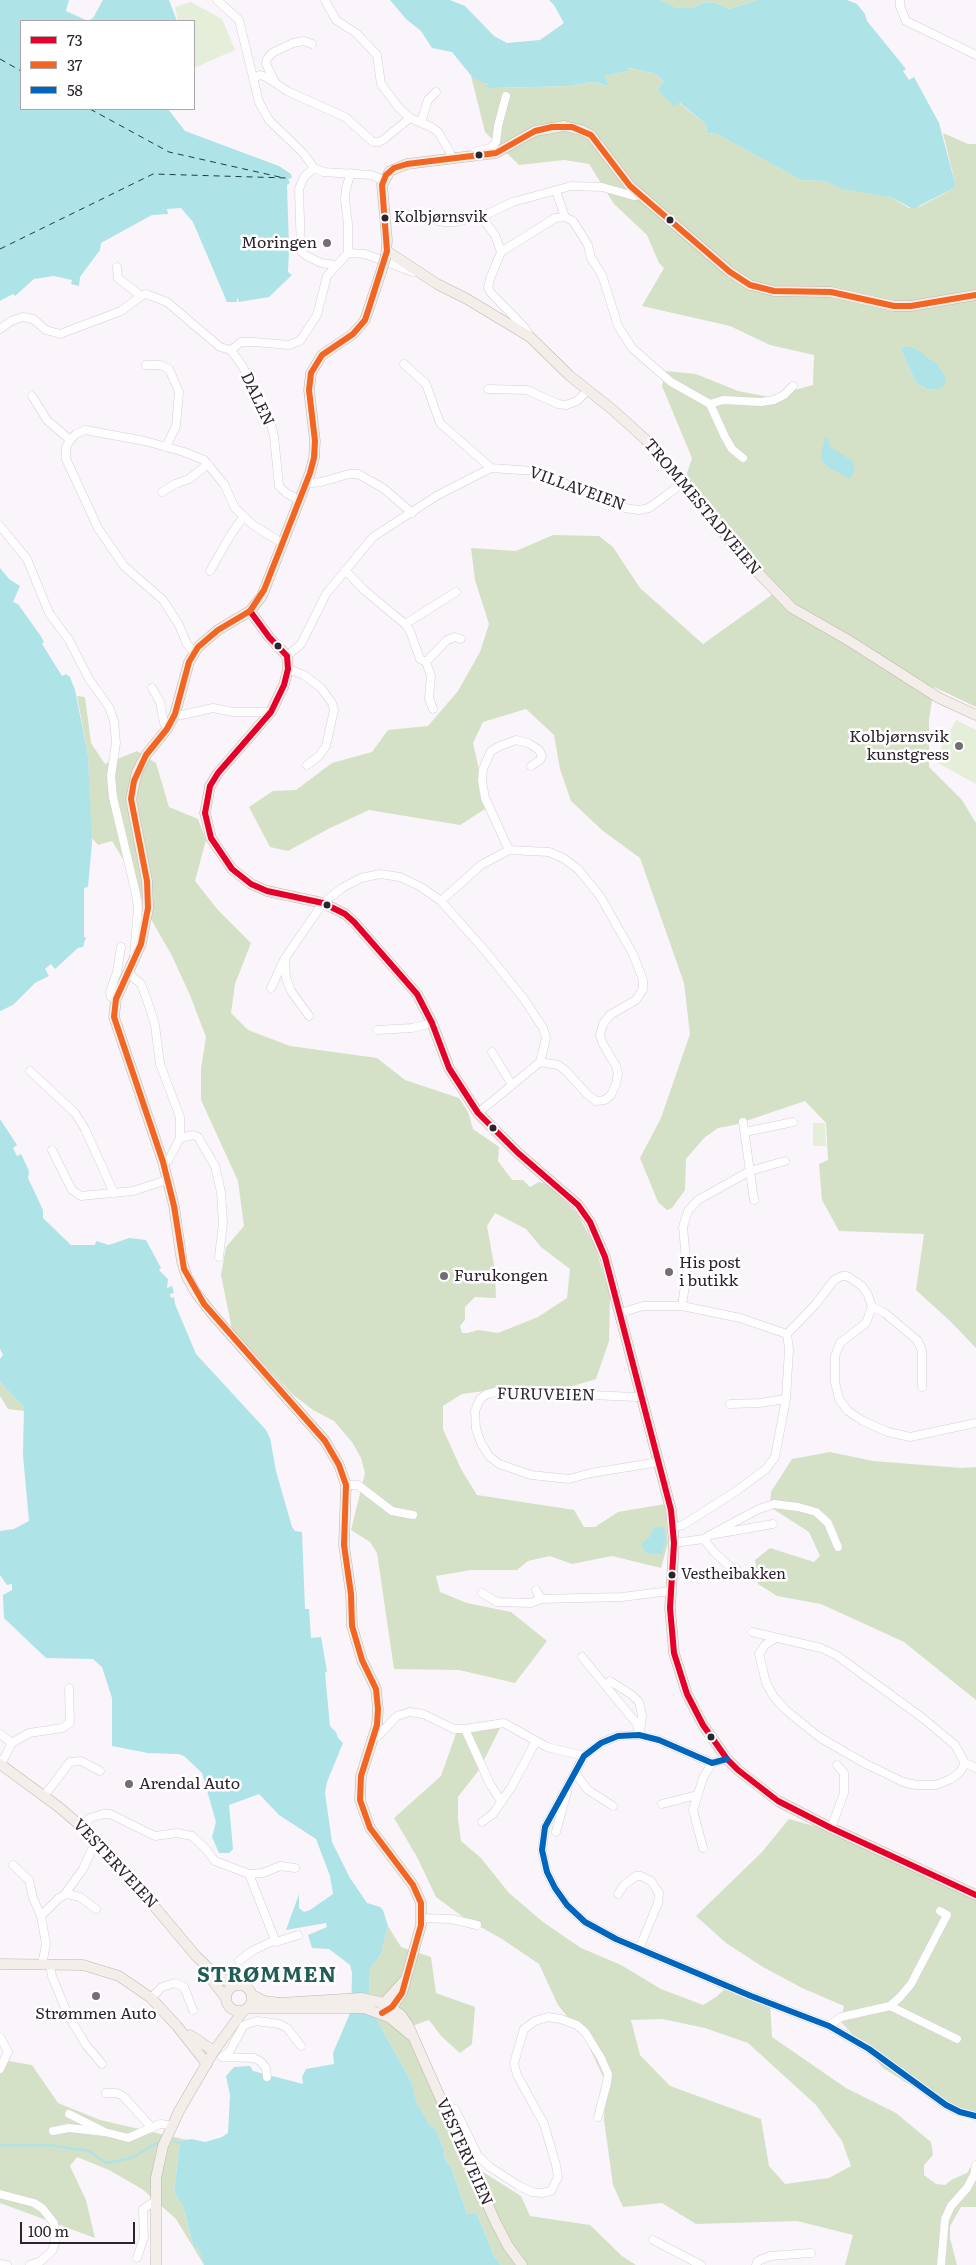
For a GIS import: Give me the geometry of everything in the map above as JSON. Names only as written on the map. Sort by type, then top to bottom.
[{"type":"main road","points":[[222,2039],[228,1990],[235,1985],[244,1986],[252,1995],[264,2001],[280,2003],[348,2003],[382,2007],[404,1980],[421,1918],[421,1903],[417,1890],[370,1828],[362,1809],[360,1787],[378,1716],[377,1694],[358,1650],[352,1626],[351,1594],[344,1545],[346,1485],[339,1465],[326,1441],[214,1316],[191,1285],[182,1262],[174,1206],[163,1162],[115,1024],[116,999],[144,933],[148,894],[133,808],[132,791],[137,772],[146,755],[167,729],[175,714],[189,662],[194,653],[208,636],[250,611],[262,596],[307,481],[315,450],[309,400],[311,373],[322,355],[353,334],[365,320],[387,254],[382,192],[383,180],[390,171],[399,166],[451,158],[496,154],[535,131],[552,126],[572,127],[586,132],[597,142],[630,186],[641,196],[730,272],[758,288],[781,292],[831,292],[894,306],[911,306],[976,296]]},
{"type":"main road","name":"TROMMESTADVEIEN","points":[[387,254],[530,337],[570,376],[645,439],[684,482],[742,556],[792,608],[848,640],[939,698],[976,715]]},
{"type":"main road","points":[[250,611],[269,637],[287,656],[288,669],[284,686],[271,712],[214,779],[206,801],[206,822],[214,844],[232,869],[243,879],[267,890],[323,903],[345,914],[354,922],[417,994],[432,1023],[449,1068],[478,1113],[518,1154],[564,1192],[584,1213],[598,1238],[620,1313],[674,1527],[670,1628],[680,1674],[703,1725],[727,1759],[765,1792],[796,1811],[976,1896]]},
{"type":"main road","name":"VESTERVEIEN","points":[[0,1764],[82,1827],[118,1863],[196,1956],[226,2001]]},
{"type":"main road","name":"VESTERVEIEN","points":[[196,1956],[217,1976],[235,1985]]},
{"type":"main road","points":[[0,1964],[84,1965],[104,1970],[130,1982],[151,1998],[177,2026],[212,2056]]},
{"type":"main road","points":[[156,2265],[158,2167],[163,2146],[171,2125],[222,2039],[252,2002],[252,1995]]},
{"type":"main road","points":[[226,2001],[234,2011],[348,2003]]},
{"type":"main road","name":"VESTERVEIEN","points":[[382,2007],[408,2025],[495,2221],[508,2246],[522,2265]]},
{"type":"street","points":[[211,0],[219,2],[231,11],[238,20],[259,102],[269,120],[304,154],[314,168],[323,172],[351,172],[371,175],[383,180]]},
{"type":"street","points":[[325,0],[336,20],[356,33],[378,55],[381,84],[399,108],[410,118],[438,132],[451,158],[490,148],[496,142],[506,96]]},
{"type":"street","points":[[900,0],[900,6],[906,20],[976,55]]},
{"type":"street","points":[[276,84],[266,64],[272,52],[293,42],[304,41],[312,44]]},
{"type":"street","points":[[254,78],[260,75],[266,77],[276,84],[345,117],[373,142],[383,140],[410,118]]},
{"type":"street","points":[[421,122],[428,100],[436,92]]},
{"type":"street","points":[[314,168],[304,177],[299,190],[301,251],[321,263],[336,265]]},
{"type":"street","points":[[0,329],[23,317],[33,319],[46,330],[60,334],[121,311],[146,294],[167,302],[185,315],[211,342],[220,347],[231,350],[241,342],[289,345],[300,341],[317,315],[327,276],[348,252],[348,224],[345,200],[346,188],[351,172]]},
{"type":"street","points":[[401,213],[444,222],[455,222],[484,215],[513,202],[571,186],[584,185],[641,196]]},
{"type":"street","points":[[556,191],[565,212],[565,217]]},
{"type":"street","points":[[484,215],[485,222],[495,235],[501,252]]},
{"type":"street","points":[[530,337],[525,328],[488,288],[501,252],[547,222],[555,218],[565,217],[573,221],[588,245],[591,258],[602,275],[618,326],[632,348],[672,382],[710,404],[725,438],[732,449],[743,458]]},
{"type":"street","name":"TROMMESTADVEIEN","points":[[348,252],[365,254],[390,262],[437,284]]},
{"type":"street","points":[[117,267],[118,278],[141,296]]},
{"type":"street","name":"DALEN","points":[[231,350],[243,367],[270,421],[274,436],[279,486],[286,493],[299,500]]},
{"type":"street","points":[[146,365],[160,364],[169,369],[177,383],[178,413],[176,426],[166,447]]},
{"type":"street","points":[[287,656],[301,644],[326,594],[373,538],[453,487],[491,468],[440,422],[426,384],[404,364]]},
{"type":"street","points":[[710,404],[723,400],[761,402],[774,400],[784,395],[792,386]]},
{"type":"street","points":[[488,389],[527,390],[558,404],[566,405],[577,401],[588,390]]},
{"type":"street","points":[[32,396],[47,420],[56,430],[70,440]]},
{"type":"street","points":[[194,653],[163,600],[124,566],[106,541],[86,504],[66,459],[66,447],[70,440],[76,434],[85,430],[184,452],[208,464],[224,484],[235,508],[243,517],[282,543]]},
{"type":"street","points":[[162,492],[175,484],[189,479],[208,464]]},
{"type":"street","name":"VILLAVEIEN","points":[[491,468],[534,471],[624,508],[639,510],[649,508],[684,482]]},
{"type":"street","points":[[307,481],[312,483],[321,482],[349,474],[358,474],[383,488],[412,513]]},
{"type":"street","points":[[210,570],[243,517]]},
{"type":"street","points":[[0,526],[27,559],[49,613],[69,640],[89,679],[109,707],[114,721],[116,743],[111,776],[113,797],[137,901],[134,959]]},
{"type":"street","points":[[345,570],[364,590],[410,630],[420,659],[426,662],[431,676],[429,698],[433,709]]},
{"type":"street","points":[[405,624],[456,592]]},
{"type":"street","points":[[426,662],[447,640],[455,637],[461,639]]},
{"type":"street","points":[[288,669],[304,675],[322,688],[332,703],[334,710],[326,746],[319,756],[307,765]]},
{"type":"street","points":[[152,688],[160,702],[167,729]]},
{"type":"street","points":[[175,714],[182,715],[213,708],[233,712],[271,712]]},
{"type":"street","points":[[509,850],[485,798],[482,781],[483,769],[492,751],[516,740],[528,743],[539,750],[542,756],[532,766]]},
{"type":"street","points":[[441,901],[481,865],[509,850],[549,852],[563,858],[578,869],[600,896],[615,920],[633,954],[643,980],[643,989],[636,1000],[610,1015],[603,1024],[600,1035],[616,1066],[618,1074],[611,1095],[606,1100],[596,1101],[558,1065],[540,1062]]},
{"type":"street","points":[[271,988],[284,958],[323,903],[342,888],[361,878],[380,874],[407,880],[421,887],[441,901],[518,992],[543,1028],[546,1038],[540,1062],[478,1113]]},
{"type":"street","points":[[116,999],[111,997],[110,992],[117,972],[121,947]]},
{"type":"street","points":[[284,958],[286,978],[291,991],[309,1016]]},
{"type":"street","points":[[128,974],[141,984],[155,1025],[160,1064],[180,1117],[180,1138],[168,1161],[163,1162]]},
{"type":"street","points":[[377,1030],[412,1028],[432,1023]]},
{"type":"street","points":[[492,1052],[512,1085]]},
{"type":"street","points":[[30,1071],[75,1113],[85,1129],[114,1192]]},
{"type":"street","points":[[744,1122],[754,1200]]},
{"type":"street","points":[[745,1132],[793,1122]]},
{"type":"street","points":[[180,1138],[194,1135],[198,1137],[215,1166],[221,1192],[222,1217],[219,1257]]},
{"type":"street","points":[[52,1150],[72,1190],[76,1194],[87,1196],[133,1191],[168,1180]]},
{"type":"street","points":[[682,1306],[687,1270],[683,1227],[688,1211],[698,1200],[750,1170],[785,1161]]},
{"type":"street","points":[[787,1334],[815,1305],[834,1280],[842,1276],[853,1278],[868,1295],[872,1307],[866,1323],[840,1343],[835,1356],[834,1382],[839,1399],[848,1411],[880,1428],[910,1437],[976,1423]]},
{"type":"street","points":[[620,1313],[643,1306],[682,1306],[732,1316],[787,1334]]},
{"type":"street","points":[[872,1307],[885,1313],[918,1341],[922,1351],[922,1386]]},
{"type":"street","points":[[674,1527],[683,1524],[735,1492],[766,1469],[775,1457],[786,1399],[789,1349],[787,1334]]},
{"type":"street","name":"FURUVEIEN","points":[[641,1396],[499,1391],[487,1394],[480,1399],[475,1411],[476,1428],[481,1443],[489,1456],[500,1464],[531,1475],[569,1479],[591,1473],[659,1462]]},
{"type":"street","points":[[730,1404],[760,1403],[786,1399]]},
{"type":"street","points":[[346,1485],[358,1485],[392,1510],[413,1514]]},
{"type":"street","points":[[707,1537],[759,1509],[774,1504],[798,1507],[816,1512],[828,1523],[838,1547]]},
{"type":"street","points":[[674,1543],[773,1524]]},
{"type":"street","points":[[707,1537],[713,1551],[737,1570]]},
{"type":"street","points":[[536,1590],[542,1599]]},
{"type":"street","points":[[482,1593],[497,1602],[531,1604],[542,1599],[622,1597],[670,1591]]},
{"type":"street","points":[[752,1632],[821,1648],[847,1663],[920,1716],[955,1746],[965,1764],[976,1768]]},
{"type":"street","points":[[776,1638],[765,1645],[759,1654],[766,1683],[774,1697],[786,1711],[819,1737],[864,1763],[903,1782],[916,1785],[936,1785],[951,1779],[960,1772],[965,1764]]},
{"type":"street","points":[[582,1657],[637,1724],[639,1735]]},
{"type":"street","points":[[610,1681],[632,1695],[638,1702],[642,1714],[639,1735]]},
{"type":"street","points":[[0,1764],[12,1743],[29,1733],[62,1728],[70,1723],[69,1688]]},
{"type":"street","points":[[374,1737],[378,1736],[397,1716],[410,1712],[423,1714],[454,1729],[504,1723],[547,1746],[584,1756]]},
{"type":"street","points":[[465,1729],[490,1784],[501,1801]]},
{"type":"street","points":[[0,1734],[12,1743]]},
{"type":"street","points":[[727,1759],[712,1763],[659,1740],[639,1735],[618,1736],[601,1743],[584,1756],[545,1827],[542,1850],[547,1872],[567,1905],[585,1922],[616,1940],[828,2026],[869,2049],[946,2105],[960,2112],[976,2116]]},
{"type":"street","points":[[482,1822],[493,1814],[520,1773],[536,1741]]},
{"type":"street","points":[[44,1796],[70,1762],[81,1761],[100,1771]]},
{"type":"street","points":[[703,1848],[693,1810],[702,1778],[712,1763]]},
{"type":"street","points":[[831,1828],[844,1793],[844,1773],[837,1765]]},
{"type":"street","points":[[575,1772],[588,1790],[613,1806]]},
{"type":"street","points":[[556,1832],[567,1797],[567,1788]]},
{"type":"street","points":[[662,1804],[697,1795]]},
{"type":"street","points":[[82,1827],[90,1818],[103,1814],[120,1817],[155,1836],[185,1834],[199,1841],[215,1861],[249,1874],[263,1873],[280,1866],[295,1868]]},
{"type":"street","points":[[41,1916],[65,1894],[83,1869],[92,1849]]},
{"type":"street","points":[[13,1865],[29,1880],[33,1898],[41,1916],[46,1944],[46,1965],[68,2015],[86,2045],[102,2064]]},
{"type":"street","points":[[249,1874],[275,1940]]},
{"type":"street","points":[[618,1894],[624,1885],[636,1876],[652,1881],[659,1893],[658,1903],[639,1949]]},
{"type":"street","points":[[65,1894],[80,1897],[96,1909]]},
{"type":"street","points":[[828,2026],[841,2017],[890,2006],[911,1984],[948,1915],[940,1912]]},
{"type":"street","points":[[421,1918],[451,1918],[477,1925]]},
{"type":"street","points":[[239,1961],[252,1951],[275,1940],[276,1942],[298,1935]]},
{"type":"street","points":[[151,1998],[162,1987],[175,1983],[184,1986],[193,2010]]},
{"type":"street","points":[[890,2006],[957,2039]]},
{"type":"street","points":[[445,2110],[451,2108],[455,2110],[474,2148],[490,2167],[532,2192],[542,2194],[551,2191],[558,2177],[556,2165],[544,2124],[517,2075],[514,2063],[524,2028],[535,2021],[548,2018],[561,2019],[577,2025],[585,2032],[602,2058],[608,2074],[608,2083],[598,2117]]},
{"type":"street","points":[[212,2056],[229,2052],[244,2025],[257,2021],[280,2024],[287,2028],[301,2046]]},
{"type":"street","points":[[0,2037],[8,2052],[0,2069]]},
{"type":"street","points":[[212,2056],[254,2058],[260,2061],[266,2068],[267,2076]]},
{"type":"street","points":[[106,2093],[122,2096],[152,2128]]},
{"type":"street","points":[[69,2114],[105,2132]]},
{"type":"street","points":[[53,2131],[69,2128],[105,2132],[128,2138],[160,2124],[171,2125]]},
{"type":"street","points":[[942,2265],[945,2219],[951,2206],[967,2188],[974,2175],[976,2165]]},
{"type":"street","points":[[0,2194],[29,2201],[50,2215],[56,2233],[55,2242],[49,2255],[30,2265]]},
{"type":"street","points":[[137,2258],[144,2237],[143,2210],[156,2201]]},
{"type":"street","points":[[653,2240],[701,2265]]},
{"type":"street","points":[[756,2265],[758,2261],[770,2256],[811,2253]]},
{"type":"street","points":[[0,2264],[7,2265]]},
{"type":"green space","points":[[660,0],[757,0],[729,9],[716,3],[705,2],[691,8],[677,8]]},
{"type":"green space","points":[[191,2],[222,19],[235,50],[195,68],[195,20],[178,20],[175,7]]},
{"type":"green space","points":[[628,68],[656,74],[664,82],[657,89],[706,124],[707,133],[717,134],[801,180],[824,181],[843,189],[893,198],[909,208],[921,206],[956,187],[943,133],[968,144],[976,144],[976,707],[934,687],[929,720],[929,767],[962,800],[976,823],[976,1348],[916,1290],[924,1234],[839,1231],[822,1200],[819,1164],[828,1160],[826,1123],[805,1101],[734,1125],[718,1128],[704,1138],[686,1159],[685,1190],[672,1208],[667,1210],[658,1202],[640,1158],[661,1118],[690,1034],[684,983],[640,858],[603,831],[571,801],[560,769],[554,735],[526,709],[483,722],[473,743],[483,787],[485,809],[460,825],[369,810],[328,829],[288,851],[270,847],[249,807],[273,791],[296,790],[332,763],[372,752],[388,730],[428,726],[458,691],[480,652],[489,624],[475,580],[471,548],[516,551],[553,535],[599,536],[613,547],[640,588],[703,644],[773,594],[684,482],[692,458],[662,386],[666,371],[696,374],[738,391],[769,397],[813,385],[814,355],[770,345],[730,326],[642,306],[664,268],[659,263],[647,235],[614,204],[589,164],[564,160],[519,165],[485,132],[471,76],[494,88],[570,86],[593,82],[607,86],[605,76],[628,71]],"holes":[[[906,346],[931,359],[938,390],[927,389],[916,383],[901,349]]]},
{"type":"green space","points":[[77,696],[85,697],[91,743],[105,764],[137,751],[156,763],[169,807],[198,819],[206,840],[195,881],[218,910],[251,943],[235,984],[231,1013],[248,1030],[290,1046],[377,1058],[405,1080],[459,1098],[468,1112],[473,1129],[499,1147],[498,1161],[512,1180],[523,1180],[530,1187],[539,1182],[547,1184],[577,1213],[595,1246],[610,1296],[609,1341],[596,1379],[553,1392],[507,1388],[462,1394],[443,1406],[443,1429],[461,1469],[477,1495],[574,1510],[584,1527],[595,1527],[618,1512],[665,1504],[668,1543],[661,1568],[612,1556],[572,1564],[550,1556],[528,1561],[517,1570],[471,1570],[436,1576],[440,1592],[467,1603],[511,1612],[547,1641],[515,1683],[459,1670],[394,1669],[377,1553],[370,1542],[351,1530],[365,1473],[361,1458],[352,1442],[334,1421],[313,1410],[292,1394],[232,1329],[221,1275],[226,1247],[244,1226],[238,1181],[201,1100],[201,1069],[206,1037],[190,995],[171,954],[148,914],[131,872],[112,841],[98,845],[91,837],[88,755]],"holes":[[[495,1213],[526,1229],[541,1247],[570,1269],[567,1298],[538,1317],[498,1333],[478,1330],[462,1333],[460,1326],[465,1320],[465,1307],[475,1297],[496,1298],[495,1270],[487,1226]]]},
{"type":"green space","name":"Kolbjørnsvik kunstgress","points":[[956,720],[976,730],[976,784],[934,761]]},
{"type":"green space","points":[[813,1123],[825,1123],[826,1146],[813,1146]]},
{"type":"green space","points":[[0,1382],[24,1407],[24,1411],[8,1409],[0,1396]]},
{"type":"green space","points":[[830,1452],[873,1461],[962,1468],[976,1467],[976,1700],[904,1642],[821,1604],[777,1596],[758,1584],[755,1560],[770,1548],[814,1562],[820,1556],[809,1532],[770,1507],[771,1492],[792,1459]]},
{"type":"green space","points":[[458,1728],[500,1728],[479,1770],[458,1797],[458,1819],[461,1841],[481,1858],[509,1893],[543,1922],[581,1948],[621,1965],[661,1989],[703,2005],[728,1986],[770,2002],[772,2037],[846,2088],[896,2113],[931,2142],[933,2155],[924,2165],[924,2175],[936,2184],[945,2185],[967,2173],[970,2168],[976,2169],[976,2207],[961,2207],[950,2226],[950,2238],[957,2265],[845,2265],[853,2235],[797,2221],[696,2224],[662,2203],[623,2207],[613,2185],[604,2120],[605,2081],[586,2040],[558,2005],[539,1964],[502,1939],[463,1917],[436,1897],[417,1857],[394,1818],[441,1776]],"holes":[[[662,2019],[705,2028],[748,2043],[816,2105],[842,2141],[851,2166],[829,2178],[785,2184],[769,2166],[761,2119],[670,2086],[640,2055],[631,2020]]]},
{"type":"green space","points":[[789,1819],[832,1831],[976,1896],[976,2119],[947,2108],[883,2068],[841,2022],[844,2006],[802,1988],[763,1967],[726,1943],[696,1916],[762,1852]]},
{"type":"green space","points":[[388,1926],[401,1947],[431,1957],[436,1993],[475,2007],[472,2044],[460,2053],[442,2037],[429,2020],[412,2026],[460,2134],[483,2172],[521,2196],[530,2216],[590,2225],[622,2256],[636,2265],[501,2265],[494,2256],[477,2214],[467,2214],[450,2164],[448,2165],[443,2154],[445,2153],[434,2126],[431,2128],[420,2108],[418,2109],[411,2081],[378,2022],[369,1990],[370,1969],[381,1954]]},
{"type":"green space","points":[[8,2061],[32,2065],[58,2103],[100,2120],[187,2140],[180,2141],[174,2193],[183,2206],[194,2248],[198,2246],[204,2265],[176,2219],[142,2189],[109,2170],[77,2157],[70,2166],[86,2200],[95,2238],[0,2203],[0,2067]]},
{"type":"water","points":[[0,0],[69,0],[66,11],[86,20],[20,20],[20,110],[169,110],[185,131],[279,166],[291,174],[292,178],[288,179],[290,183],[287,185],[289,247],[286,247],[289,250],[288,272],[292,275],[269,297],[239,302],[237,297],[237,302],[227,302],[193,222],[181,208],[167,209],[168,214],[152,215],[101,243],[100,250],[80,277],[79,286],[71,284],[72,280],[54,276],[34,279],[15,296],[13,294],[0,301]]},
{"type":"water","points":[[103,0],[169,0],[177,20],[90,20],[93,18]]},
{"type":"water","points":[[390,0],[450,0],[465,6],[494,36],[507,43],[540,40],[564,23],[549,0],[660,0],[677,8],[691,8],[705,2],[716,3],[729,9],[757,0],[847,0],[857,4],[865,14],[867,21],[906,69],[903,71],[909,80],[914,77],[939,123],[956,187],[913,209],[893,198],[842,189],[824,181],[801,180],[717,134],[707,133],[706,124],[680,103],[674,106],[657,89],[664,82],[656,74],[629,68],[628,71],[605,76],[608,86],[593,82],[570,86],[493,88],[483,86],[489,85],[473,78],[452,52],[432,48],[421,31],[406,19]]},
{"type":"water","points":[[906,346],[916,349],[936,363],[946,378],[945,385],[938,390],[927,389],[916,383],[901,349]]},
{"type":"water","points":[[825,437],[828,437],[830,447],[851,460],[855,469],[850,479],[828,467],[822,460],[821,455]]},
{"type":"water","points":[[0,568],[9,579],[20,586],[13,602],[18,604],[40,635],[44,642],[42,644],[62,676],[66,674],[70,677],[75,690],[88,755],[92,843],[88,887],[84,888],[84,937],[86,937],[83,947],[78,948],[55,969],[51,964],[45,969],[49,976],[35,983],[13,1005],[0,1011]]},
{"type":"water","points":[[0,1119],[17,1145],[13,1148],[17,1156],[21,1154],[29,1171],[28,1178],[43,1210],[43,1218],[71,1245],[95,1245],[96,1241],[109,1245],[129,1238],[146,1240],[161,1268],[159,1270],[168,1279],[167,1288],[172,1286],[174,1293],[170,1294],[171,1298],[174,1297],[175,1304],[196,1354],[266,1430],[270,1438],[276,1471],[292,1527],[295,1531],[302,1532],[305,1609],[309,1609],[311,1638],[321,1637],[327,1671],[325,1673],[330,1726],[343,1743],[327,1782],[325,1793],[332,1842],[350,1878],[367,1903],[380,1907],[383,1910],[388,1926],[381,1954],[370,1969],[369,1990],[378,2022],[411,2081],[418,2108],[420,2108],[431,2127],[434,2126],[445,2153],[443,2154],[448,2165],[450,2164],[467,2214],[477,2214],[494,2256],[501,2265],[204,2265],[198,2247],[194,2248],[183,2206],[174,2193],[180,2141],[192,2139],[205,2142],[222,2137],[228,2133],[230,2095],[226,2076],[234,2067],[250,2066],[253,2071],[303,2084],[302,2077],[306,2069],[334,2064],[333,2053],[351,2011],[352,1973],[350,1965],[329,1949],[312,1948],[308,1935],[327,1927],[326,1923],[286,1930],[299,1894],[299,1908],[304,1912],[333,1894],[330,1876],[316,1839],[279,1815],[259,1794],[229,1805],[233,1849],[229,1853],[219,1853],[212,1837],[216,1822],[202,1773],[184,1756],[178,1754],[148,1753],[112,1746],[112,1698],[102,1667],[93,1659],[46,1658],[4,1618],[3,1595],[12,1590],[12,1584],[7,1585],[0,1575],[0,1531],[14,1529],[29,1521],[23,1455],[24,1407],[0,1382],[0,1359],[3,1355],[0,1349]]},
{"type":"water","points":[[664,1527],[666,1540],[662,1554],[646,1553],[641,1544],[650,1537],[653,1528]]},
{"type":"waterway","points":[[174,2141],[179,2143]]},
{"type":"waterway","points":[[0,2145],[48,2145],[89,2151],[106,2163],[131,2158],[157,2143]]},
{"type":"ferry route","points":[[0,59],[20,70]]},
{"type":"ferry route","points":[[92,110],[169,152],[284,178]]},
{"type":"ferry route","points":[[0,249],[153,174],[287,178]]},
{"type":"transit line","name":"37","points":[[382,2013],[392,2007],[402,1993],[421,1925],[421,1903],[413,1885],[370,1828],[360,1800],[361,1776],[377,1725],[378,1709],[376,1689],[362,1660],[352,1626],[351,1594],[344,1545],[346,1485],[339,1465],[325,1441],[204,1304],[184,1269],[174,1206],[163,1162],[114,1017],[116,999],[141,944],[148,908],[147,881],[131,799],[134,781],[146,755],[167,729],[175,714],[189,662],[198,647],[218,630],[250,611],[264,590],[310,473],[314,458],[315,441],[309,390],[311,373],[322,355],[353,334],[365,320],[387,251],[382,185],[386,175],[394,168],[407,164],[496,153],[535,131],[552,127],[572,127],[591,135],[630,186],[730,272],[750,285],[774,291],[831,292],[894,306],[911,306],[976,295]]},
{"type":"transit line","name":"73","points":[[250,611],[269,637],[287,656],[288,669],[284,685],[271,712],[218,773],[210,786],[205,813],[211,838],[232,869],[251,884],[267,891],[323,903],[345,914],[354,922],[417,994],[432,1023],[449,1068],[478,1113],[518,1153],[578,1205],[590,1222],[605,1257],[671,1510],[674,1543],[670,1608],[674,1653],[687,1694],[703,1725],[727,1759],[778,1801],[831,1828],[976,1895]]},
{"type":"transit line","name":"58","points":[[727,1759],[712,1763],[659,1740],[639,1735],[618,1736],[601,1743],[584,1756],[545,1827],[542,1850],[547,1872],[555,1888],[567,1905],[585,1922],[616,1939],[751,1996],[829,2026],[869,2049],[946,2105],[960,2112],[976,2116]]},
{"type":"place","name":"Kolbjørnsvik","points":[[385,218]]},
{"type":"place","name":"Moringen","points":[[327,243]]},
{"type":"place","name":"Kolbjørnsvik kunstgress","points":[[959,746]]},
{"type":"place","name":"His post i butikk","points":[[669,1272]]},
{"type":"place","name":"Furukongen","points":[[444,1276]]},
{"type":"place","name":"Vestheibakken","points":[[672,1575]]},
{"type":"place","name":"Arendal Auto","points":[[129,1784]]},
{"type":"place","name":"Strømmen Auto","points":[[96,1996]]},
{"type":"district","name":"STRØMMEN","points":[[267,1976]]}]
